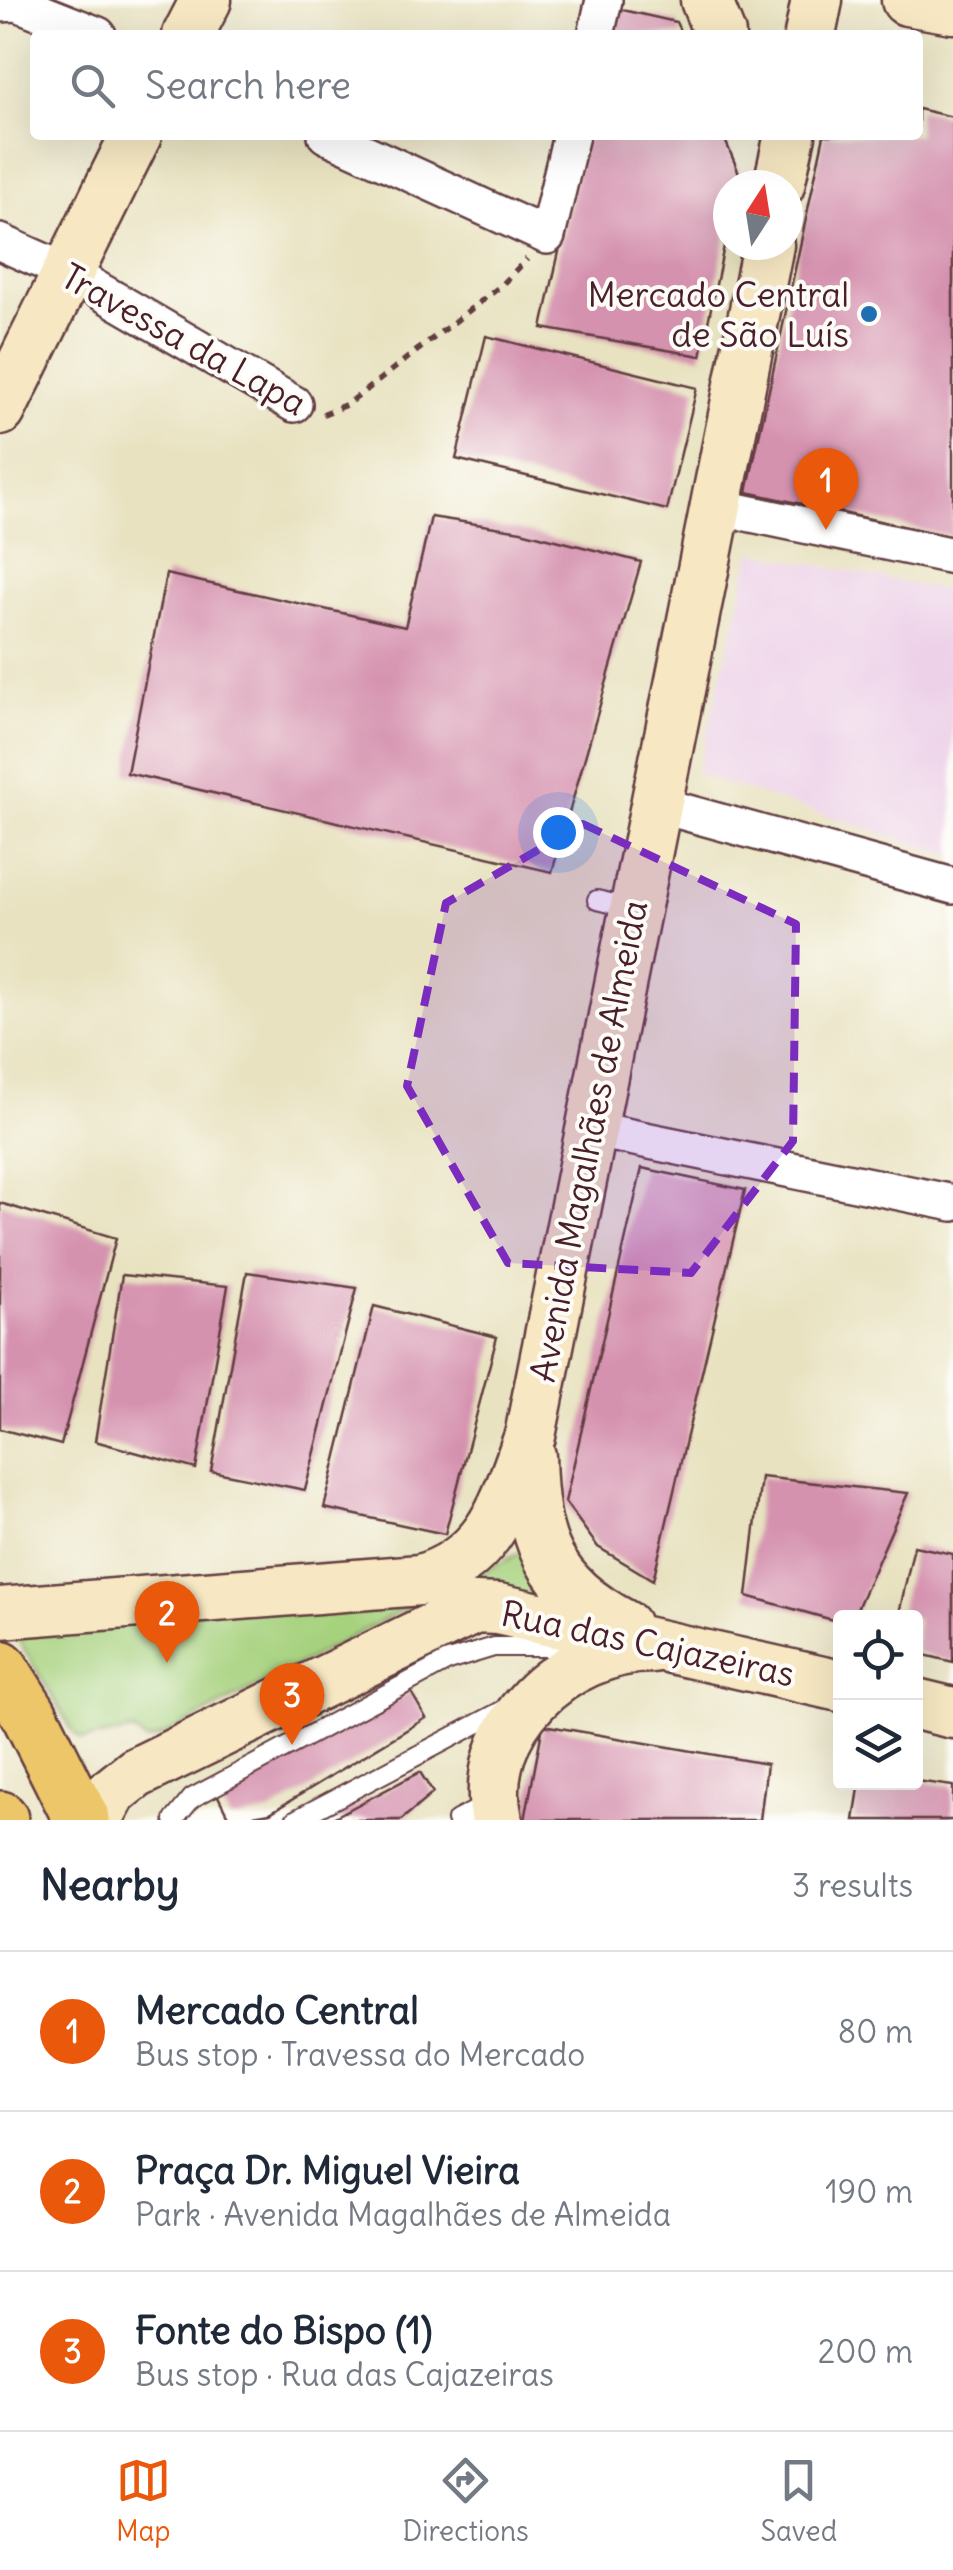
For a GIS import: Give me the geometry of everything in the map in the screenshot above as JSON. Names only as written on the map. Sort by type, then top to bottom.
[{"type":"main road","points":[[191,30],[206,0]]},
{"type":"main road","points":[[706,0],[718,30]]},
{"type":"main road","points":[[811,30],[817,0]]},
{"type":"main road","points":[[907,0],[953,8]]},
{"type":"main road","points":[[0,410],[133,140]]},
{"type":"main road","points":[[765,140],[783,167]]},
{"type":"main road","name":"Avenida Magalhães de Almeida","points":[[0,1613],[420,1580],[462,1561],[485,1539],[508,1496],[530,1436],[591,1129],[616,905],[655,804],[718,508],[765,260]]},
{"type":"main road","points":[[530,1436],[538,1536],[557,1572],[579,1596],[607,1617],[669,1648]]},
{"type":"main road","name":"Rua das Cajazeiras","points":[[98,1820],[112,1792],[136,1773],[475,1608],[498,1609],[833,1684]]},
{"type":"main road","points":[[482,1814],[516,1720],[541,1690],[582,1665],[669,1648]]},
{"type":"main road","points":[[0,1668],[30,1714],[82,1820]]},
{"type":"main road","points":[[923,1706],[953,1713]]},
{"type":"street","points":[[597,30],[604,0]]},
{"type":"street","points":[[0,4],[17,3],[85,30]]},
{"type":"street","points":[[337,140],[547,236],[571,140]]},
{"type":"street","name":"Travessa da Lapa","points":[[0,242],[67,272],[294,404]]},
{"type":"street","points":[[718,508],[953,556]]},
{"type":"street","points":[[655,804],[953,886]]},
{"type":"street","points":[[591,1129],[953,1204]]},
{"type":"lane","points":[[174,1820],[192,1798],[470,1652],[494,1647],[669,1648]]},
{"type":"lane","points":[[294,1820],[541,1690]]},
{"type":"path","name":"Travessa da Lapa","points":[[294,404],[320,414],[348,404],[502,285],[547,236]]},
{"type":"highlighted area","points":[[583,824],[796,924],[793,1141],[691,1273],[508,1263],[407,1086],[446,903]]},
{"type":"shaded area","points":[[752,552],[953,592],[953,856],[697,774]]},
{"type":"green space","points":[[522,1552],[560,1611],[443,1599],[403,1610],[159,1738],[146,1741],[133,1731],[82,1740],[74,1733],[13,1631],[466,1580]]},
{"type":"building","points":[[614,8],[676,22],[680,30],[609,30]]},
{"type":"building","name":"Mercado Central de São Luís","points":[[923,110],[953,117],[953,537],[747,492],[797,260],[803,260],[803,232],[823,140],[923,140]]},
{"type":"building","points":[[584,140],[725,140],[738,170],[713,170],[713,260],[721,260],[701,356],[542,328]]},
{"type":"building","points":[[486,336],[697,388],[667,510],[456,459]]},
{"type":"building","points":[[431,517],[521,531],[641,562],[552,872],[127,773],[166,574],[405,627]]},
{"type":"building","points":[[642,1168],[745,1190],[653,1580],[598,1547],[565,1502]]},
{"type":"building","points":[[0,1203],[116,1238],[61,1445],[0,1429]]},
{"type":"building","points":[[247,1272],[357,1288],[305,1490],[211,1471]]},
{"type":"building","points":[[122,1275],[228,1286],[196,1469],[95,1441]]},
{"type":"building","points":[[374,1306],[497,1337],[445,1534],[324,1508]]},
{"type":"building","points":[[761,1477],[908,1493],[857,1610],[833,1610],[833,1620],[747,1596]]},
{"type":"building","points":[[914,1546],[953,1554],[953,1662],[923,1655],[923,1610],[900,1610]]},
{"type":"building","points":[[411,1692],[426,1718],[270,1813],[230,1820],[217,1794]]},
{"type":"building","points":[[543,1725],[767,1764],[760,1820],[525,1820]]},
{"type":"building","points":[[420,1772],[433,1793],[401,1820],[329,1820]]},
{"type":"building","points":[[923,1782],[953,1786],[953,1820],[854,1820],[859,1790],[923,1790]]},
{"type":"place","name":"Mercado Central de São Luís","points":[[869,314]]},
{"type":"place","name":"Mercado Central","points":[[826,530]]},
{"type":"place","name":"Praça Dr. Miguel Vieira","points":[[167,1663]]},
{"type":"place","name":"Fonte do Bispo (1)","points":[[292,1745]]}]
